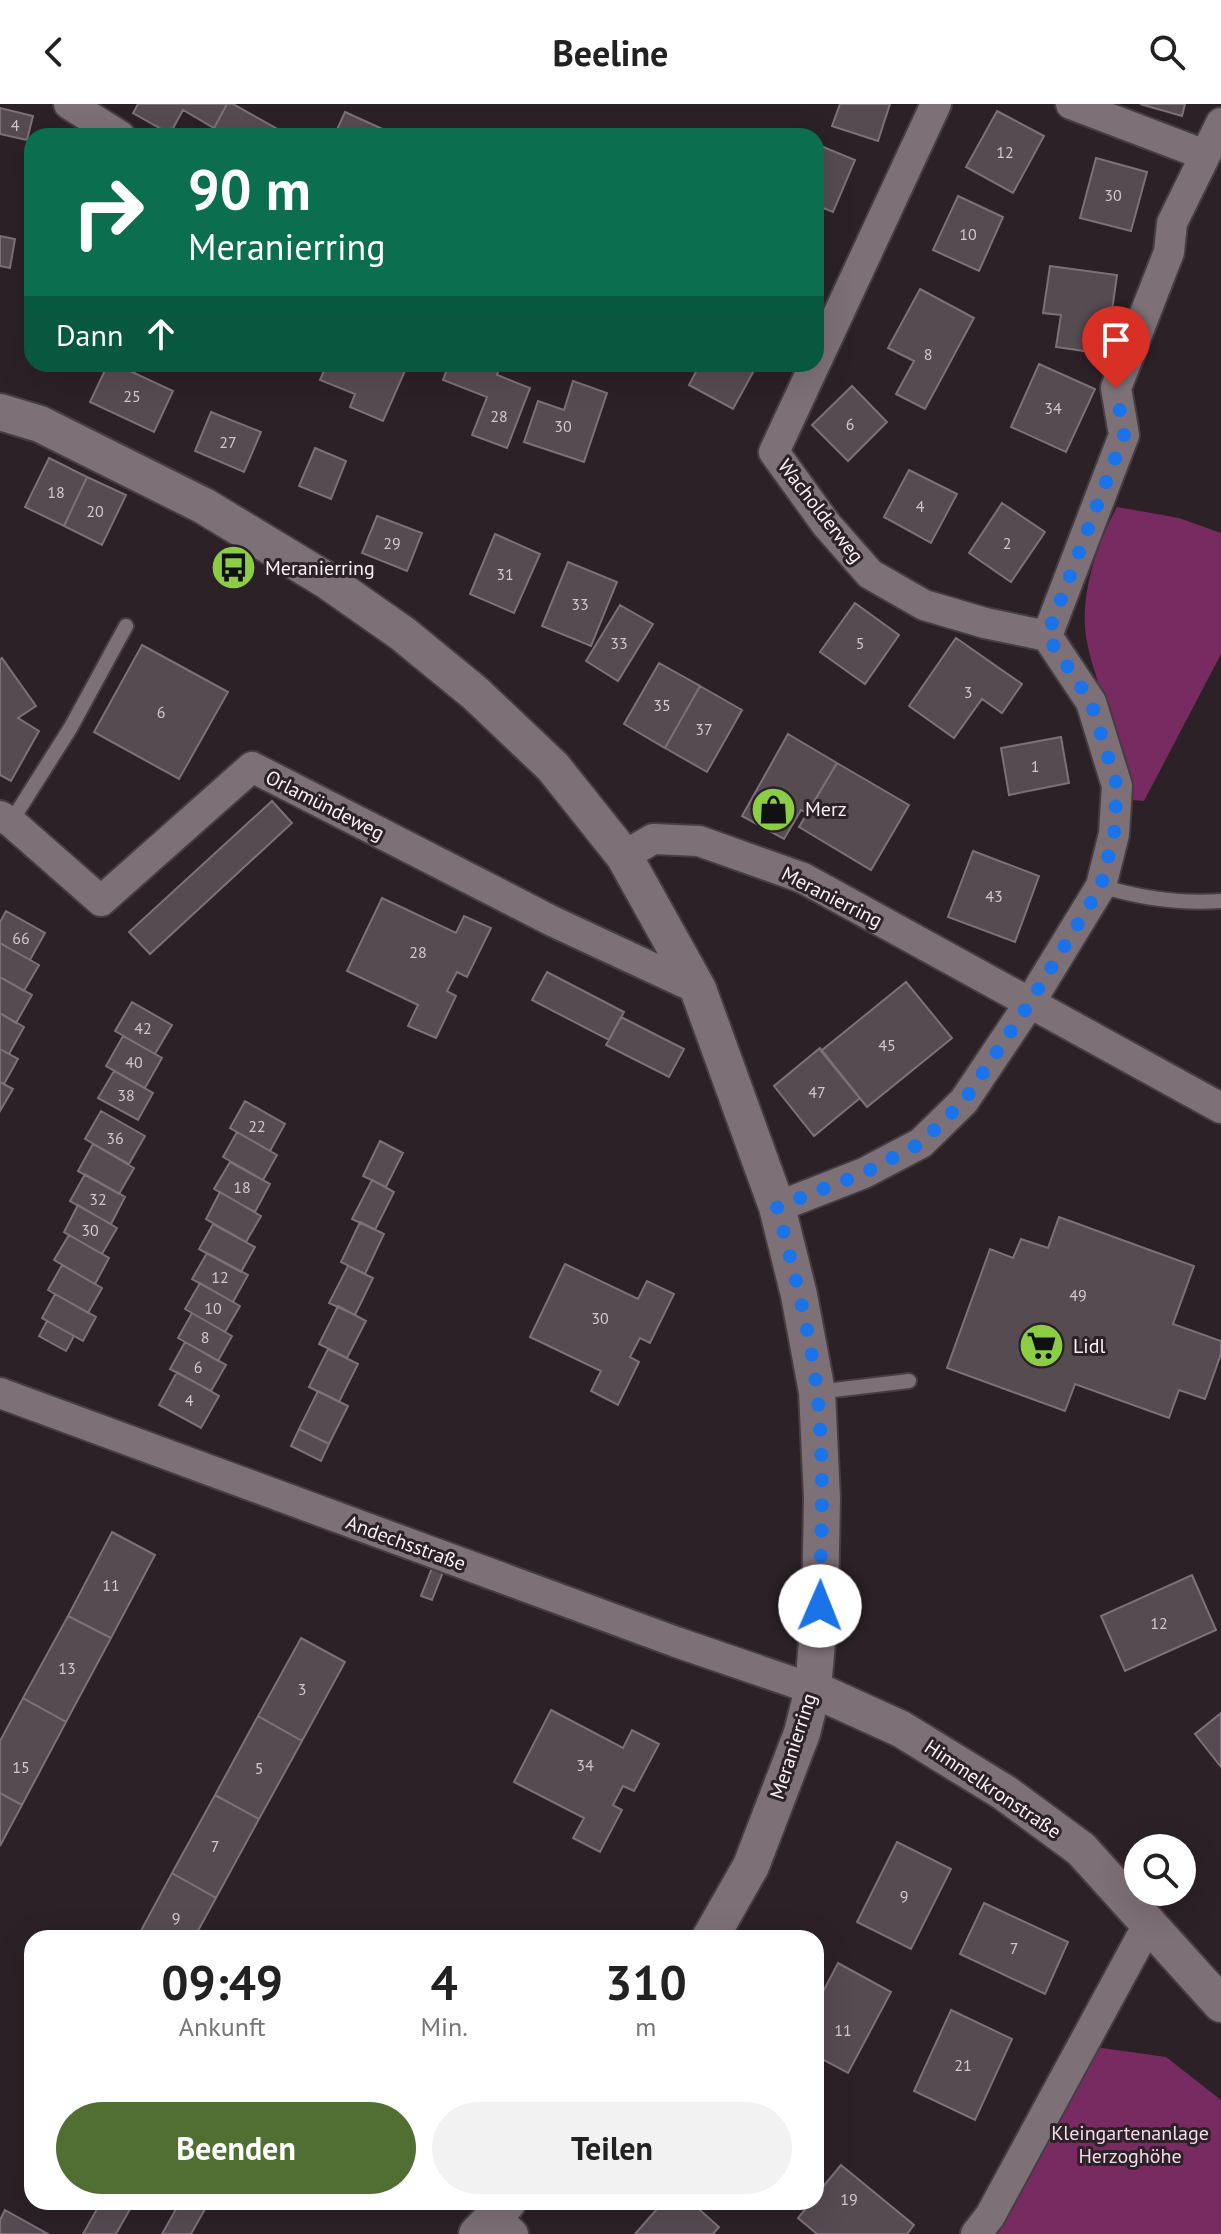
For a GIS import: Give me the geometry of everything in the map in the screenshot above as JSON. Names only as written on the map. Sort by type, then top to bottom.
[{"type":"street","points":[[69,104],[107,128]]},
{"type":"street","name":"Wacholderweg","points":[[824,346],[936,104]]},
{"type":"street","points":[[1071,104],[1205,155]]},
{"type":"street","points":[[777,1207],[864,1173],[921,1143],[964,1101],[1029,1004],[1101,886],[1114,834],[1117,786],[1091,702],[1047,636],[1124,435],[1116,388],[1169,252],[1172,223],[1221,123]]},
{"type":"street","name":"Wacholderweg","points":[[812,372],[774,452],[826,524],[870,574],[924,605],[985,623],[1047,636]]},
{"type":"street","name":"Meranierring","points":[[0,412],[40,424],[204,506],[326,580],[403,634],[475,693],[553,767],[624,856],[698,989],[777,1207],[799,1295],[817,1392],[822,1498],[820,1606],[813,1689],[802,1733],[751,1866],[715,1930]]},
{"type":"street","name":"Orlamündeweg","points":[[6,819],[101,901],[252,767],[552,921],[698,989]]},
{"type":"street","name":"Meranierring","points":[[624,856],[653,839],[699,841],[803,878],[1221,1108]]},
{"type":"street","name":"Andechsstraße","points":[[0,1393],[676,1642],[813,1689]]},
{"type":"street","name":"Himmelkronstraße","points":[[813,1689],[901,1729],[1005,1793],[1081,1849],[1221,2004]]},
{"type":"street","points":[[976,2234],[990,2216],[1149,1923]]},
{"type":"lane","points":[[6,819],[71,727],[126,626]]},
{"type":"lane","points":[[1101,886],[1162,900],[1221,901]]},
{"type":"lane","points":[[817,1392],[909,1381]]},
{"type":"green space","points":[[1117,507],[1179,518],[1221,533],[1221,654],[1144,801],[1132,800],[1117,735],[1096,677],[1085,625],[1091,572]]},
{"type":"green space","name":"Kleingartenanlage Herzoghöhe","points":[[1081,2045],[1166,2057],[1221,2100],[1221,2234],[976,2234]]},
{"type":"building","points":[[138,104],[227,104],[214,128],[183,110],[173,128],[159,128],[133,113]]},
{"type":"building","points":[[227,104],[233,104],[276,128],[214,128]]},
{"type":"building","points":[[840,104],[890,104],[878,141],[832,126]]},
{"type":"building","points":[[1140,104],[1185,104],[1182,116]]},
{"type":"building","points":[[0,108],[33,116],[30,128],[24,128],[24,139],[0,134]]},
{"type":"building","points":[[997,111],[1044,136],[1013,193],[966,167]]},
{"type":"building","points":[[345,112],[380,128],[338,128]]},
{"type":"building","points":[[824,147],[855,160],[833,212],[824,208]]},
{"type":"building","points":[[1096,158],[1147,172],[1131,231],[1080,218]]},
{"type":"building","points":[[958,196],[1003,217],[979,271],[933,250]]},
{"type":"building","points":[[0,236],[15,239],[10,268],[0,266]]},
{"type":"building","points":[[1050,266],[1117,275],[1109,332],[1095,330],[1091,352],[1056,347],[1061,315],[1043,313]]},
{"type":"building","points":[[920,289],[974,318],[925,409],[896,394],[914,361],[888,348]]},
{"type":"building","points":[[1039,364],[1095,389],[1066,452],[1011,427]]},
{"type":"building","points":[[104,372],[132,372],[173,391],[154,432],[90,402]]},
{"type":"building","points":[[324,372],[404,372],[383,421],[350,407],[355,394],[320,380]]},
{"type":"building","points":[[446,372],[498,372],[497,375],[530,388],[507,448],[472,435],[487,397],[443,380]]},
{"type":"building","points":[[696,372],[753,372],[733,409],[689,385]]},
{"type":"building","points":[[573,381],[607,393],[584,462],[524,442],[538,401],[564,410]]},
{"type":"building","points":[[852,386],[887,422],[848,461],[812,425]]},
{"type":"building","points":[[211,412],[261,432],[244,472],[195,451]]},
{"type":"building","points":[[315,448],[346,461],[331,499],[299,486]]},
{"type":"building","points":[[49,458],[87,477],[64,526],[25,507]]},
{"type":"building","points":[[909,470],[957,494],[931,543],[884,517]]},
{"type":"building","points":[[87,477],[126,495],[102,545],[64,526]]},
{"type":"building","points":[[1002,503],[1045,532],[1011,582],[969,553]]},
{"type":"building","points":[[377,516],[422,533],[407,571],[362,553]]},
{"type":"building","points":[[495,534],[540,554],[514,613],[470,594]]},
{"type":"building","points":[[568,562],[617,582],[591,646],[542,626]]},
{"type":"building","points":[[855,603],[899,635],[865,684],[820,652]]},
{"type":"building","points":[[620,605],[653,624],[618,681],[586,661]]},
{"type":"building","points":[[956,638],[1022,684],[1002,713],[982,699],[954,738],[909,706]]},
{"type":"building","points":[[142,645],[228,692],[179,779],[94,732]]},
{"type":"building","points":[[2,658],[36,706],[18,718],[39,731],[11,781],[0,775]]},
{"type":"building","points":[[659,663],[700,686],[665,748],[624,724]]},
{"type":"building","points":[[700,686],[742,710],[707,772],[665,748]]},
{"type":"building","points":[[788,734],[837,763],[807,813],[801,810],[784,839],[742,816]]},
{"type":"building","points":[[1061,737],[1069,783],[1009,795],[1001,748]]},
{"type":"building","points":[[837,763],[909,805],[871,870],[799,827]]},
{"type":"building","points":[[272,801],[292,823],[150,954],[129,932]]},
{"type":"building","points":[[973,851],[1039,876],[1015,942],[948,917]]},
{"type":"building","points":[[382,898],[456,933],[464,916],[491,928],[467,977],[457,972],[447,991],[456,996],[436,1038],[408,1026],[418,1005],[347,971]]},
{"type":"building","points":[[6,911],[45,933],[30,960],[0,943],[0,922]]},
{"type":"building","points":[[0,943],[39,965],[24,991],[0,977]]},
{"type":"building","points":[[547,972],[624,1012],[609,1040],[532,1000]]},
{"type":"building","points":[[0,977],[32,995],[16,1023],[0,1013]]},
{"type":"building","points":[[906,982],[952,1038],[867,1107],[821,1051]]},
{"type":"building","points":[[132,1002],[172,1025],[155,1054],[115,1031]]},
{"type":"building","points":[[0,1013],[24,1027],[9,1054],[0,1049]]},
{"type":"building","points":[[621,1017],[684,1049],[669,1077],[606,1045]]},
{"type":"building","points":[[123,1036],[162,1058],[145,1088],[106,1066]]},
{"type":"building","points":[[820,1048],[860,1098],[814,1136],[774,1086]]},
{"type":"building","points":[[0,1049],[18,1059],[4,1084],[0,1082]]},
{"type":"building","points":[[114,1071],[153,1093],[138,1120],[98,1098]]},
{"type":"building","points":[[0,1082],[13,1089],[0,1111]]},
{"type":"building","points":[[245,1101],[285,1124],[270,1151],[230,1128]]},
{"type":"building","points":[[101,1111],[145,1136],[129,1164],[85,1139]]},
{"type":"building","points":[[237,1132],[277,1155],[263,1180],[223,1157]]},
{"type":"building","points":[[380,1141],[403,1153],[386,1187],[363,1176]]},
{"type":"building","points":[[93,1144],[134,1168],[119,1194],[78,1171]]},
{"type":"building","points":[[230,1162],[270,1184],[255,1212],[214,1189]]},
{"type":"building","points":[[85,1174],[125,1197],[111,1224],[70,1201]]},
{"type":"building","points":[[372,1180],[394,1192],[375,1230],[352,1219]]},
{"type":"building","points":[[220,1192],[261,1216],[246,1242],[206,1219]]},
{"type":"building","points":[[78,1205],[117,1228],[102,1254],[64,1232]]},
{"type":"building","points":[[1059,1217],[1194,1266],[1173,1324],[1221,1341],[1221,1354],[1205,1399],[1179,1390],[1169,1418],[1075,1384],[1065,1411],[947,1368],[990,1249],[1013,1258],[1021,1239],[1048,1248]]},
{"type":"building","points":[[360,1222],[384,1234],[365,1274],[341,1262]]},
{"type":"building","points":[[213,1224],[255,1247],[241,1272],[199,1249]]},
{"type":"building","points":[[69,1235],[109,1258],[95,1284],[54,1260]]},
{"type":"building","points":[[207,1253],[248,1275],[233,1302],[192,1279]]},
{"type":"building","points":[[565,1264],[638,1299],[647,1281],[674,1294],[650,1343],[640,1338],[630,1357],[639,1362],[618,1405],[591,1391],[601,1371],[530,1337]]},
{"type":"building","points":[[62,1265],[102,1288],[88,1313],[48,1290]]},
{"type":"building","points":[[348,1266],[373,1278],[355,1315],[329,1303]]},
{"type":"building","points":[[200,1283],[240,1306],[225,1332],[185,1309]]},
{"type":"building","points":[[55,1294],[96,1317],[83,1341],[42,1318]]},
{"type":"building","points":[[338,1306],[366,1321],[347,1358],[319,1344]]},
{"type":"building","points":[[192,1313],[232,1336],[218,1361],[178,1338]]},
{"type":"building","points":[[47,1321],[74,1336],[66,1351],[39,1336]]},
{"type":"building","points":[[185,1342],[226,1365],[211,1391],[170,1369]]},
{"type":"building","points":[[328,1349],[358,1364],[339,1402],[309,1387]]},
{"type":"building","points":[[177,1372],[219,1396],[201,1428],[159,1405]]},
{"type":"building","points":[[318,1391],[348,1406],[329,1444],[299,1429]]},
{"type":"building","points":[[299,1429],[329,1444],[321,1461],[291,1446]]},
{"type":"building","points":[[112,1532],[155,1555],[111,1638],[68,1616]]},
{"type":"building","points":[[432,1568],[443,1572],[432,1600],[421,1596]]},
{"type":"building","points":[[1192,1575],[1216,1630],[1125,1671],[1101,1616]]},
{"type":"building","points":[[68,1616],[111,1638],[66,1722],[23,1698]]},
{"type":"building","points":[[301,1638],[345,1662],[302,1741],[258,1716]]},
{"type":"building","points":[[23,1698],[66,1722],[22,1805],[0,1793],[0,1741]]},
{"type":"building","points":[[551,1710],[623,1748],[632,1730],[659,1744],[634,1791],[623,1786],[613,1805],[622,1810],[600,1852],[573,1838],[584,1818],[514,1782]]},
{"type":"building","points":[[1221,1713],[1221,1767],[1195,1734]]},
{"type":"building","points":[[258,1716],[302,1741],[259,1819],[215,1795]]},
{"type":"building","points":[[0,1793],[22,1805],[0,1846]]},
{"type":"building","points":[[215,1795],[259,1819],[216,1898],[172,1873]]},
{"type":"building","points":[[897,1842],[951,1869],[911,1949],[857,1922]]},
{"type":"building","points":[[172,1873],[216,1898],[198,1930],[141,1930]]},
{"type":"building","points":[[984,1903],[1068,1942],[1045,1994],[960,1954]]},
{"type":"building","points":[[838,1963],[891,1992],[848,2073],[824,2060],[824,1990]]},
{"type":"building","points":[[951,2010],[1012,2039],[975,2120],[914,2091]]},
{"type":"building","points":[[841,2165],[914,2225],[907,2234],[817,2234],[798,2218],[804,2210],[824,2210],[824,2185]]},
{"type":"building","points":[[5,2210],[48,2234],[0,2234],[0,2220]]},
{"type":"building","points":[[96,2210],[130,2210],[116,2234],[83,2234]]},
{"type":"building","points":[[176,2210],[204,2210],[191,2234],[162,2234]]},
{"type":"building","points":[[656,2210],[700,2210],[719,2227],[713,2234],[635,2234]]},
{"type":"place","name":"Meranierring","points":[[234,568]]},
{"type":"place","name":"Merz","points":[[774,809]]},
{"type":"place","name":"Lidl","points":[[1042,1346]]},
{"type":"route","points":[[820,1606],[822,1498],[817,1392],[799,1295],[777,1207],[864,1173],[921,1143],[964,1101],[1029,1004],[1101,886],[1114,834],[1117,786],[1091,702],[1047,636],[1124,435],[1116,388]]}]
